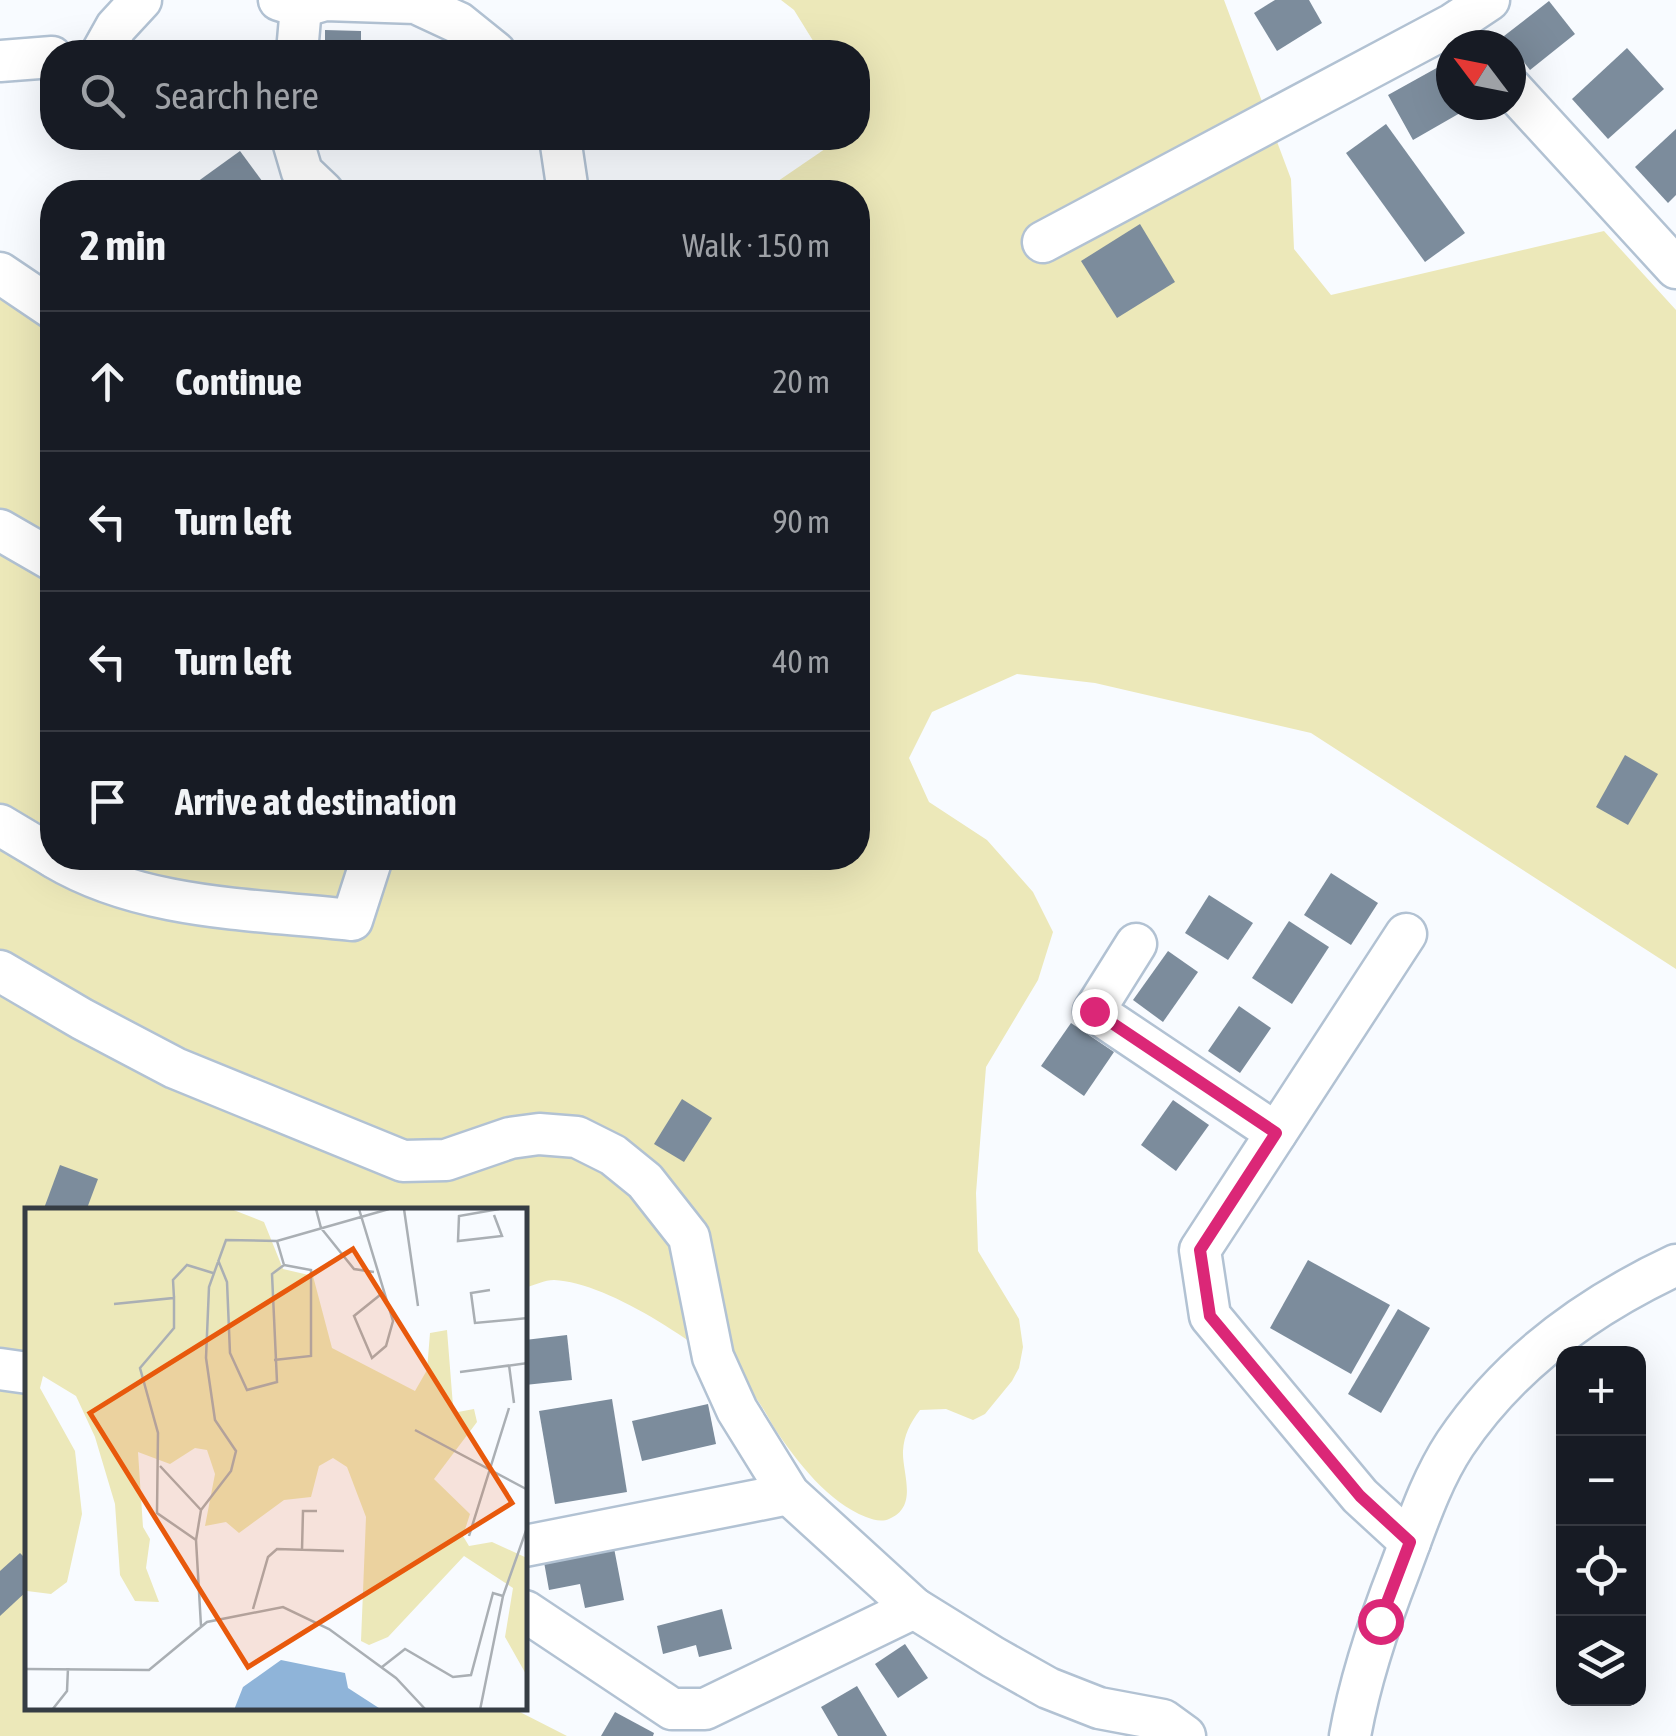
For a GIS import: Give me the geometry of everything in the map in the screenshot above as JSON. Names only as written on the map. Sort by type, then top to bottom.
[{"type":"street","points":[[109,40],[141,0]]},
{"type":"street","points":[[295,40],[290,4],[325,0],[416,3],[460,23],[481,40]]},
{"type":"street","points":[[1043,242],[1453,23],[1489,0]]},
{"type":"street","points":[[0,61],[40,58]]},
{"type":"street","points":[[1526,104],[1676,268]]},
{"type":"street","points":[[296,150],[302,172],[310,180]]},
{"type":"street","points":[[562,150],[566,180]]},
{"type":"street","points":[[0,274],[40,300]]},
{"type":"street","points":[[0,530],[40,553]]},
{"type":"street","points":[[0,825],[40,849]]},
{"type":"street","points":[[83,870],[128,890],[175,900],[352,920],[368,870]]},
{"type":"street","points":[[1406,934],[1200,1250],[1210,1316],[1360,1496],[1410,1542]]},
{"type":"street","points":[[1136,944],[1094,1011],[1276,1133]]},
{"type":"street","points":[[0,972],[176,1068],[402,1162],[446,1160],[510,1138],[540,1134],[577,1137],[612,1155],[645,1181],[689,1237],[713,1358],[738,1410],[789,1494],[914,1608],[1048,1688],[1099,1708],[1162,1720],[1185,1736]]},
{"type":"street","points":[[1350,1736],[1380,1621],[1429,1492],[1454,1446],[1492,1396],[1534,1353],[1578,1318],[1624,1289],[1676,1265]]},
{"type":"street","points":[[0,1370],[25,1373]]},
{"type":"street","points":[[528,1545],[789,1494]]},
{"type":"street","points":[[528,1613],[672,1709],[704,1709],[914,1608]]},
{"type":"shaded area","points":[[781,0],[1224,0],[1291,179],[1294,249],[1331,295],[1604,231],[1676,310],[1676,969],[1311,733],[1095,683],[1017,674],[932,712],[909,758],[929,802],[987,840],[1033,892],[1053,932],[1038,980],[986,1067],[976,1193],[978,1251],[1019,1319],[1023,1347],[1019,1368],[985,1414],[973,1420],[946,1409],[920,1410],[905,1440],[907,1489],[898,1514],[875,1520],[839,1502],[804,1468],[750,1391],[711,1357],[658,1321],[577,1284],[551,1280],[528,1287],[528,1208],[25,1208],[25,1711],[518,1711],[567,1736],[0,1736],[0,281],[11,269],[40,278],[40,870],[870,870],[870,180],[780,180],[823,150],[870,150],[870,40],[813,40],[794,10]]},
{"type":"building","points":[[1275,0],[1309,0],[1322,23],[1277,51],[1254,13]]},
{"type":"building","points":[[1549,1],[1575,34],[1530,70],[1526,65],[1526,30],[1512,30]]},
{"type":"building","points":[[325,30],[361,31],[361,40],[325,40]]},
{"type":"building","points":[[1627,48],[1664,89],[1608,139],[1572,99]]},
{"type":"building","points":[[1436,68],[1436,120],[1448,120],[1413,140],[1388,95]]},
{"type":"building","points":[[1386,124],[1465,233],[1425,262],[1346,153]]},
{"type":"building","points":[[1676,129],[1676,195],[1668,203],[1635,167]]},
{"type":"building","points":[[240,151],[261,180],[200,180]]},
{"type":"building","points":[[1140,224],[1175,282],[1117,318],[1081,261]]},
{"type":"building","points":[[1625,755],[1658,774],[1628,825],[1596,807]]},
{"type":"building","points":[[1331,873],[1378,903],[1351,945],[1304,915]]},
{"type":"building","points":[[1209,895],[1253,923],[1228,960],[1185,933]]},
{"type":"building","points":[[1289,921],[1329,947],[1292,1004],[1252,978]]},
{"type":"building","points":[[1168,951],[1198,972],[1163,1022],[1133,1000]]},
{"type":"building","points":[[1239,1006],[1271,1028],[1240,1073],[1208,1051]]},
{"type":"building","points":[[1071,1023],[1114,1052],[1084,1096],[1041,1066]]},
{"type":"building","points":[[682,1099],[712,1118],[684,1162],[654,1144]]},
{"type":"building","points":[[1173,1100],[1209,1125],[1176,1171],[1141,1145]]},
{"type":"building","points":[[60,1165],[98,1179],[87,1208],[44,1208]]},
{"type":"building","points":[[1308,1260],[1390,1305],[1351,1374],[1270,1328]]},
{"type":"building","points":[[1398,1309],[1430,1328],[1381,1413],[1348,1394]]},
{"type":"building","points":[[567,1335],[572,1380],[528,1385],[528,1340]]},
{"type":"building","points":[[612,1399],[627,1492],[555,1504],[539,1411]]},
{"type":"building","points":[[708,1404],[716,1444],[642,1461],[632,1421]]},
{"type":"building","points":[[614,1548],[624,1600],[585,1608],[580,1584],[549,1590],[544,1562]]},
{"type":"building","points":[[20,1553],[25,1558],[25,1593],[0,1616],[0,1571]]},
{"type":"building","points":[[722,1609],[732,1649],[699,1657],[696,1645],[663,1654],[657,1626]]},
{"type":"building","points":[[905,1644],[928,1678],[898,1698],[875,1664]]},
{"type":"building","points":[[857,1686],[887,1736],[838,1736],[821,1707]]},
{"type":"building","points":[[615,1712],[654,1733],[653,1736],[601,1736]]},
{"type":"route","points":[[1094,1011],[1276,1133],[1200,1250],[1210,1316],[1360,1496],[1410,1542],[1380,1621]]}]
